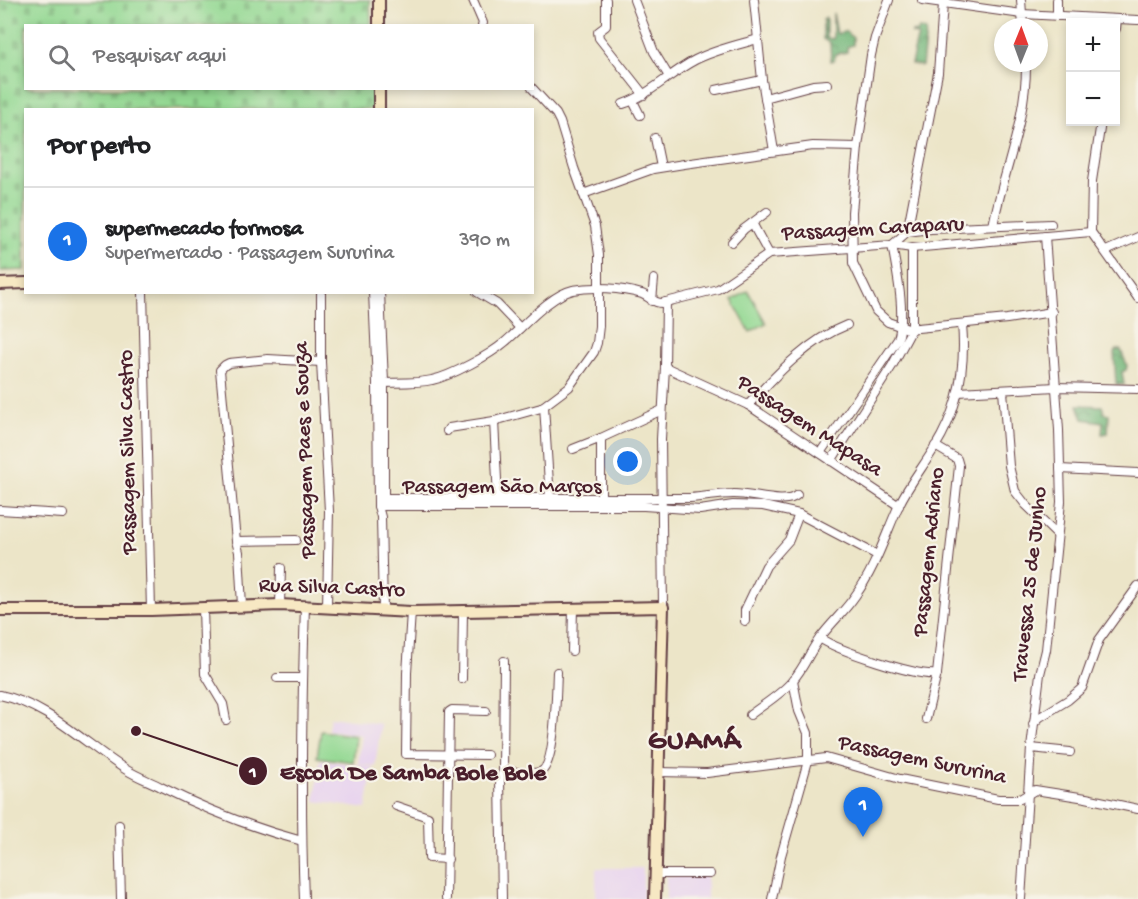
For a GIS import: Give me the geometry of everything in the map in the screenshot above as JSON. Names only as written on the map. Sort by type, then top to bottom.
[{"type":"street","points":[[379,0],[379,24]]},
{"type":"street","points":[[473,0],[482,24]]},
{"type":"street","points":[[606,0],[606,26],[598,32],[599,38],[644,95]]},
{"type":"street","points":[[634,0],[665,78]]},
{"type":"street","points":[[753,0],[762,80],[774,151]]},
{"type":"street","points":[[889,0],[871,55],[858,147],[852,212],[852,249],[857,272],[876,311],[883,319],[906,329],[1052,312]]},
{"type":"street","points":[[922,0],[1022,14],[1097,18]]},
{"type":"street","points":[[1021,0],[1022,18]]},
{"type":"street","points":[[1057,0],[1057,16]]},
{"type":"street","points":[[826,457],[906,329],[892,245],[907,232],[938,73],[943,4]]},
{"type":"street","points":[[1120,19],[1138,20]]},
{"type":"street","points":[[623,104],[644,95],[665,78],[697,58],[758,39]]},
{"type":"street","points":[[993,226],[1020,119],[1025,72]]},
{"type":"street","points":[[716,90],[762,80]]},
{"type":"street","points":[[765,98],[813,85],[827,84]]},
{"type":"street","points":[[379,90],[379,108]]},
{"type":"street","points":[[447,431],[449,428],[495,421],[541,408],[569,387],[594,352],[599,335],[598,241],[591,213],[560,122],[556,114],[534,90]]},
{"type":"street","points":[[633,101],[640,115]]},
{"type":"street","points":[[1100,126],[1092,181],[1091,232],[1138,298]]},
{"type":"street","points":[[655,138],[661,167]]},
{"type":"street","points":[[583,194],[661,167],[813,146],[858,147]]},
{"type":"street","points":[[732,242],[737,235],[767,212]]},
{"type":"street","points":[[752,223],[769,254]]},
{"type":"street","name":"Passagem Caraparu","points":[[907,232],[1051,224]]},
{"type":"street","name":"Passagem Caraparu","points":[[381,383],[440,378],[495,349],[560,295],[572,291],[599,289],[640,294],[658,303],[718,289],[769,254],[892,245],[912,248],[1091,232]]},
{"type":"street","name":"Travessa 25 de Junho","points":[[1021,899],[1026,795],[1033,724],[1041,662],[1046,650],[1061,502],[1052,312],[1045,236]]},
{"type":"street","points":[[1106,252],[1138,237]]},
{"type":"street","points":[[826,457],[892,366],[906,329],[912,248]]},
{"type":"street","points":[[652,301],[654,279]]},
{"type":"street","points":[[0,284],[24,284]]},
{"type":"street","name":"Passagem Silva Castro","points":[[143,294],[151,610]]},
{"type":"street","name":"Passagem Paes e Souza","points":[[321,294],[321,362],[329,511],[327,606]]},
{"type":"street","points":[[373,294],[381,383]]},
{"type":"street","points":[[380,294],[383,610]]},
{"type":"street","points":[[480,294],[497,304],[511,316],[520,328]]},
{"type":"street","points":[[656,899],[663,607],[662,410],[666,302]]},
{"type":"street","points":[[750,715],[793,680],[820,638],[856,595],[918,470],[947,424],[958,392],[963,365],[962,324]]},
{"type":"street","points":[[748,405],[771,380],[803,352],[847,325]]},
{"type":"street","points":[[243,606],[220,370],[225,364],[268,359],[321,362]]},
{"type":"street","name":"Passagem Mapasa","points":[[665,367],[748,405],[899,506]]},
{"type":"street","points":[[958,392],[1056,387],[1138,389]]},
{"type":"street","points":[[1003,391],[1009,466],[1015,491],[1057,535]]},
{"type":"street","points":[[544,406],[550,498]]},
{"type":"street","points":[[573,449],[662,410]]},
{"type":"street","points":[[495,421],[498,499]]},
{"type":"street","points":[[601,438],[602,498]]},
{"type":"street","name":"Passagem Adriano","points":[[926,719],[937,674],[959,466],[957,459],[935,446]]},
{"type":"street","points":[[1060,469],[1138,473]]},
{"type":"street","name":"Passagem São Marços","points":[[381,502],[550,498],[690,498],[733,494],[764,496],[787,501],[793,500],[796,495]]},
{"type":"street","name":"Passagem São Marços","points":[[381,502],[662,507],[700,510],[734,505],[763,506],[799,514],[877,555]]},
{"type":"street","points":[[0,510],[63,514]]},
{"type":"street","points":[[745,621],[745,610],[766,567],[789,540],[799,514]]},
{"type":"street","points":[[236,541],[296,540]]},
{"type":"street","points":[[280,605],[281,568]]},
{"type":"street","points":[[1033,724],[1082,688],[1099,640],[1138,586]]},
{"type":"street","points":[[304,899],[302,678],[305,605]]},
{"type":"street","name":"Rua Silva Castro","points":[[0,610],[151,610],[305,605],[411,612],[663,607]]},
{"type":"street","points":[[203,608],[205,674],[223,704],[226,720]]},
{"type":"street","points":[[572,651],[573,608]]},
{"type":"street","points":[[462,679],[463,611]]},
{"type":"street","points":[[411,612],[406,673],[406,754],[487,755]]},
{"type":"street","name":"Passagem Adriano","points":[[820,638],[840,649],[925,674],[937,674]]},
{"type":"street","points":[[502,899],[500,780],[504,660]]},
{"type":"street","points":[[502,771],[539,773],[546,768],[551,754],[557,672]]},
{"type":"street","points":[[277,678],[302,678]]},
{"type":"street","points":[[772,899],[781,856],[808,761],[808,733],[799,711],[793,680]]},
{"type":"street","points":[[0,695],[29,704],[69,729],[126,770],[181,797],[262,830],[302,841]]},
{"type":"street","points":[[446,899],[450,711],[486,711]]},
{"type":"street","points":[[1031,748],[1070,752]]},
{"type":"street","name":"Passagem Sururina","points":[[658,772],[707,772],[826,758],[900,779],[998,799],[1020,799],[1035,790],[1086,798],[1138,810]]},
{"type":"street","points":[[396,806],[427,816],[429,858],[448,859]]},
{"type":"street","points":[[119,825],[121,899]]},
{"type":"street","points":[[656,874],[710,874]]},
{"type":"shaded area","points":[[330,717],[381,724],[375,766],[358,764],[362,735],[328,730]]},
{"type":"shaded area","points":[[320,760],[373,767],[366,809],[315,801]]},
{"type":"shaded area","points":[[596,868],[643,868],[643,899],[596,899]]},
{"type":"shaded area","points":[[666,876],[707,876],[707,899],[666,899]]},
{"type":"green space","points":[[0,0],[370,0],[371,24],[24,24],[24,90],[373,90],[374,108],[24,108],[24,270],[0,271]]},
{"type":"green space","points":[[833,13],[837,34],[845,31],[853,38],[853,45],[847,47],[847,52],[835,54],[834,60],[831,61],[830,43],[823,39],[823,19],[826,18],[826,38],[833,39]]},
{"type":"green space","points":[[919,29],[926,31],[922,66],[911,64],[918,35],[912,32],[917,33]]},
{"type":"green space","points":[[748,291],[766,323],[750,332],[732,300]]},
{"type":"green space","points":[[1121,350],[1127,366],[1122,372],[1124,385],[1116,384],[1114,352]]},
{"type":"green space","points":[[1078,405],[1102,406],[1104,413],[1109,414],[1108,433],[1102,434],[1103,422],[1083,419]]},
{"type":"green space","points":[[321,731],[356,736],[353,762],[317,757]]},
{"type":"place","name":"Escola De Samba Bole Bole","points":[[136,731]]},
{"type":"place","name":"supermecado formosa","points":[[863,837]]},
{"type":"district","name":"GUAMÁ","points":[[695,742]]}]
